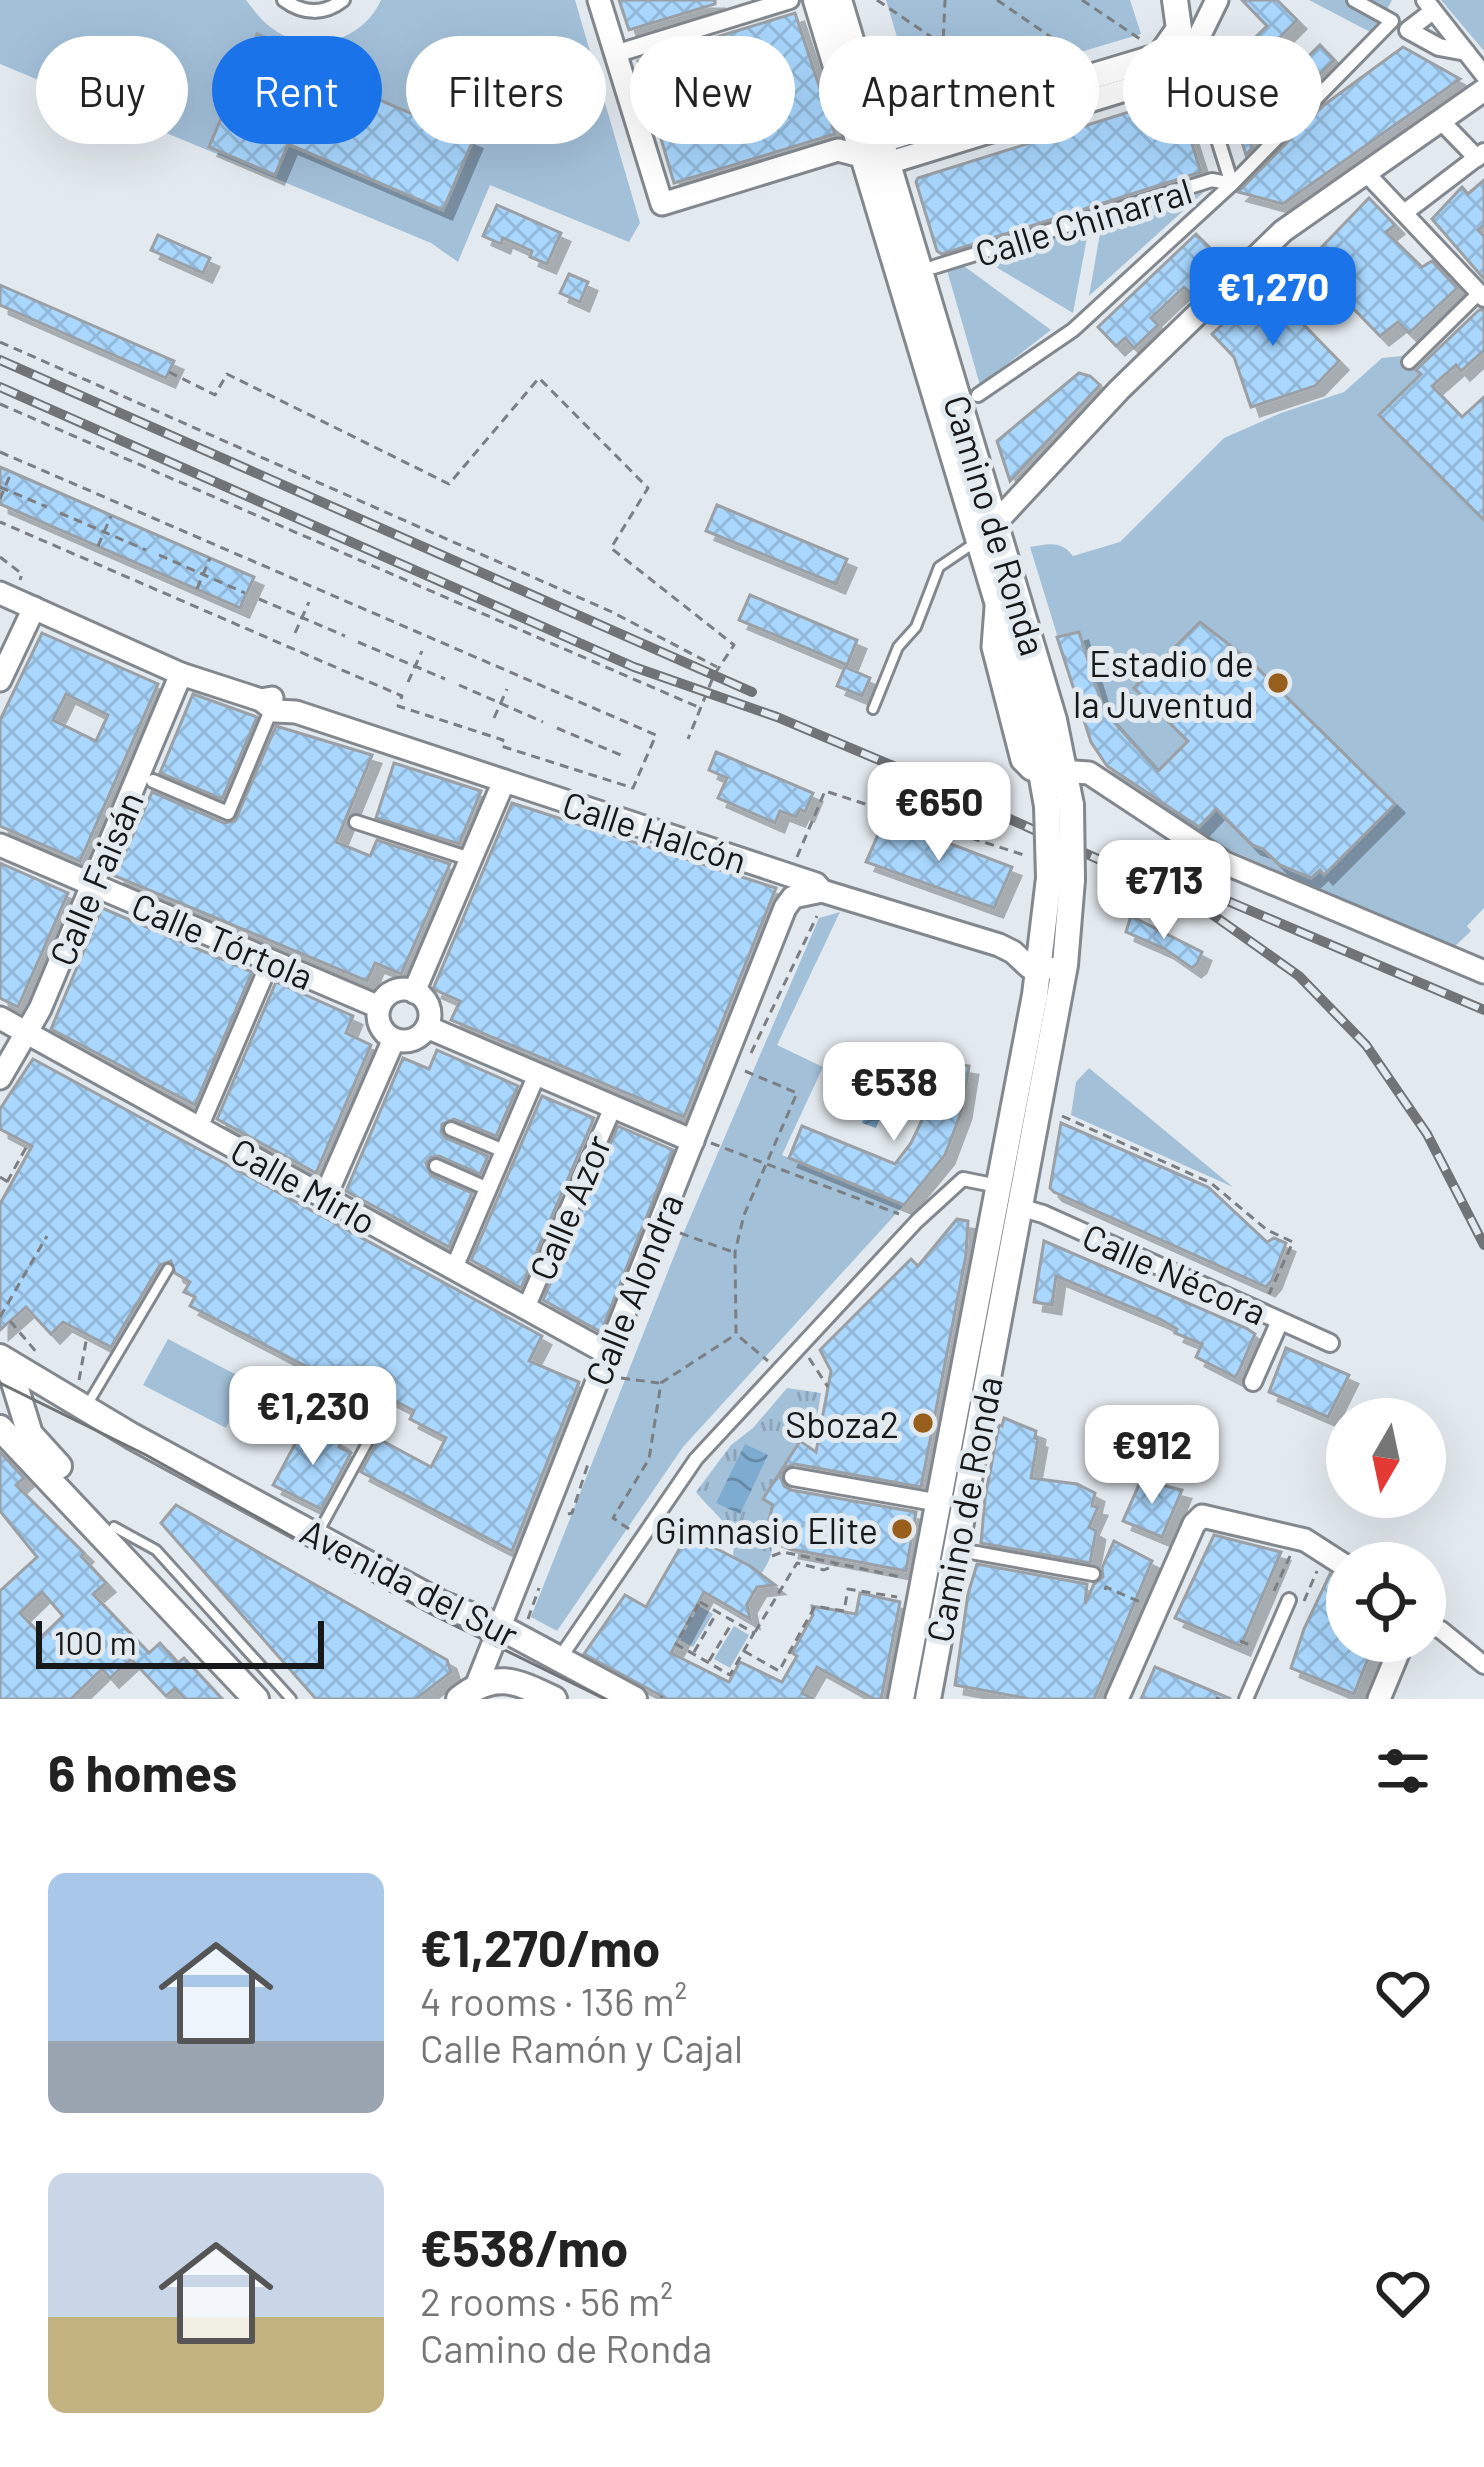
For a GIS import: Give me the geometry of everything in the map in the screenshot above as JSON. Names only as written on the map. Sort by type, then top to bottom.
[{"type":"main road","name":"Camino de Ronda","points":[[816,0],[877,153]]},
{"type":"main road","name":"Camino de Ronda","points":[[839,0],[877,153],[988,532],[1054,720],[1059,805],[1065,965],[928,1699]]},
{"type":"main road","points":[[1175,0],[1185,36]]},
{"type":"main road","points":[[877,153],[1123,69]]},
{"type":"main road","name":"Camino de Ronda","points":[[988,532],[997,600],[1054,771]]},
{"type":"main road","name":"Camino de Ronda","points":[[901,1699],[1040,959],[1060,879]]},
{"type":"main road","points":[[1,1358],[12,1376],[30,1434],[114,1527],[123,1555]]},
{"type":"main road","name":"Avenida del Sur","points":[[1,1358],[81,1398],[442,1604],[498,1626],[634,1699]]},
{"type":"main road","points":[[0,1428],[256,1699]]},
{"type":"main road","name":"Avenida del Sur","points":[[468,1691],[516,1681],[554,1699]]},
{"type":"street","points":[[284,0],[311,12],[343,0]]},
{"type":"street","points":[[599,0],[662,203],[838,150],[877,153]]},
{"type":"street","points":[[616,54],[790,0]]},
{"type":"street","points":[[1197,36],[1216,0]]},
{"type":"street","name":"Calle Chinarral","points":[[978,395],[1073,330],[1232,184],[1392,21],[1354,0]]},
{"type":"street","points":[[1466,52],[1439,47],[1408,30],[1429,5],[1466,52],[1484,75]]},
{"type":"street","points":[[988,532],[1119,390],[1283,231],[1484,90]]},
{"type":"street","points":[[1404,213],[1481,155],[1441,121]]},
{"type":"street","points":[[1219,144],[1232,184]]},
{"type":"street","points":[[1366,173],[1482,296],[1408,362]]},
{"type":"street","name":"Calle Chinarral","points":[[934,268],[1212,180],[1232,184]]},
{"type":"street","name":"Calle Halcón","points":[[9,588],[34,608],[181,674],[504,781],[789,868],[822,890],[1013,952],[1025,945],[1040,959]]},
{"type":"street","points":[[3,666],[34,608]]},
{"type":"street","name":"Calle Faisán","points":[[0,1078],[28,1034],[181,674]]},
{"type":"street","name":"Calle Faisán","points":[[153,781],[228,813],[269,715],[278,708]]},
{"type":"street","points":[[1054,771],[1089,773],[1226,863],[1436,955],[1481,964]]},
{"type":"street","points":[[414,992],[504,781]]},
{"type":"street","points":[[356,822],[470,859]]},
{"type":"street","name":"Calle Tórtola","points":[[0,845],[379,1007]]},
{"type":"street","points":[[789,868],[793,897],[822,890]]},
{"type":"street","name":"Calle Alondra","points":[[468,1691],[607,1353],[702,1142],[785,908],[793,897]]},
{"type":"street","points":[[1040,959],[1065,965]]},
{"type":"street","points":[[200,1128],[271,961]]},
{"type":"street","points":[[393,992],[414,992],[428,1006],[427,1027],[416,1038],[394,1039],[382,1029],[379,1007],[393,992]]},
{"type":"street","name":"Calle Mirlo","points":[[0,1018],[607,1353]]},
{"type":"street","points":[[427,1027],[702,1142]]},
{"type":"street","points":[[325,1197],[394,1039]]},
{"type":"street","points":[[454,1268],[537,1074]]},
{"type":"street","name":"Calle Azor","points":[[526,1308],[613,1107]]},
{"type":"street","points":[[451,1129],[504,1151]]},
{"type":"street","points":[[436,1166],[488,1189]]},
{"type":"street","points":[[559,1659],[696,1459],[778,1370],[917,1221],[963,1179],[999,1186]]},
{"type":"street","name":"Calle Nécora","points":[[1019,1207],[1330,1343]]},
{"type":"street","points":[[1252,1382],[1280,1321]]},
{"type":"street","points":[[793,1477],[940,1503]]},
{"type":"street","points":[[1117,1699],[1194,1524],[1202,1516],[1305,1540],[1326,1554]]},
{"type":"street","name":"Camino de Ronda","points":[[971,1552],[1093,1574]]},
{"type":"street","points":[[1246,1699],[1289,1600]]},
{"type":"street","points":[[1446,1634],[1484,1666]]},
{"type":"street","points":[[1379,1699],[1394,1662]]},
{"type":"lane","points":[[873,709],[898,647],[916,627],[939,567],[988,532]]},
{"type":"lane","points":[[81,1398],[168,1269]]},
{"type":"lane","points":[[317,1535],[372,1434]]},
{"type":"lane","points":[[114,1527],[156,1550],[291,1699]]},
{"type":"path","points":[[877,0],[930,36]]},
{"type":"path","points":[[943,36],[945,0]]},
{"type":"path","points":[[997,0],[1050,36]]},
{"type":"path","points":[[1082,0],[1136,36]]},
{"type":"path","points":[[0,342],[612,612],[719,668]]},
{"type":"path","points":[[169,372],[215,395],[226,374],[449,484],[539,378],[649,488],[611,548],[734,645],[688,739]]},
{"type":"path","points":[[0,404],[700,708]]},
{"type":"path","points":[[0,452],[656,735],[633,788],[501,746],[503,740],[398,706],[402,696],[0,522]]},
{"type":"path","points":[[0,499],[11,472]]},
{"type":"path","points":[[2,488],[47,507]]},
{"type":"path","points":[[60,513],[146,550]]},
{"type":"path","points":[[98,546],[110,516]]},
{"type":"path","points":[[159,555],[245,593]]},
{"type":"path","points":[[0,556],[22,574],[9,588]]},
{"type":"path","points":[[197,589],[210,558]]},
{"type":"path","points":[[260,599],[345,636]]},
{"type":"path","points":[[296,633],[309,602]]},
{"type":"path","points":[[358,642],[445,679]]},
{"type":"path","points":[[408,682],[422,651]]},
{"type":"path","points":[[458,685],[543,722]]},
{"type":"path","points":[[494,718],[507,688]]},
{"type":"path","points":[[557,728],[623,756]]},
{"type":"path","points":[[789,868],[825,791],[1029,857]]},
{"type":"path","points":[[743,1070],[796,1093],[744,1215],[735,1252],[736,1334],[778,1370]]},
{"type":"path","points":[[1060,1115],[1211,1183],[1268,1230],[1293,1242],[1269,1294]]},
{"type":"path","points":[[702,1142],[917,1221]]},
{"type":"path","points":[[0,1177],[9,1183],[28,1144]]},
{"type":"path","points":[[675,1231],[735,1252]]},
{"type":"path","points":[[0,1318],[47,1236]]},
{"type":"path","points":[[10,1321],[34,1348]]},
{"type":"path","points":[[616,1378],[661,1383],[736,1334]]},
{"type":"path","points":[[81,1398],[87,1336]]},
{"type":"path","points":[[799,1348],[828,1388]]},
{"type":"path","points":[[641,1538],[613,1518],[649,1459],[661,1383]]},
{"type":"path","points":[[772,1556],[783,1552],[898,1575],[907,1582]]},
{"type":"path","points":[[1283,1570],[1291,1552]]},
{"type":"path","points":[[754,1633],[700,1602],[676,1644],[730,1675],[797,1563],[824,1570],[837,1564]]},
{"type":"path","points":[[744,1651],[778,1671],[815,1606],[844,1611],[848,1589],[904,1596]]},
{"type":"path","points":[[1105,1590],[1140,1602]]},
{"type":"path","points":[[682,1659],[717,1611]]},
{"type":"path","points":[[709,1663],[733,1621]]},
{"type":"green space","points":[[0,0],[246,0],[285,36],[212,36],[212,144],[382,144],[382,36],[343,36],[361,26],[381,0],[575,0],[585,36],[406,36],[406,144],[606,144],[606,106],[640,223],[629,242],[490,185],[458,262],[431,243],[188,142],[188,36],[36,36],[36,79],[0,64]]},
{"type":"green space","points":[[886,0],[1130,0],[1141,34],[1099,47],[1099,36],[897,36]]},
{"type":"green space","points":[[1309,0],[1392,0],[1374,34]]},
{"type":"green space","points":[[1441,0],[1484,0],[1484,51]]},
{"type":"green space","points":[[1204,192],[1089,296],[1102,222]]},
{"type":"green space","points":[[1089,227],[1073,313],[984,260]]},
{"type":"green space","points":[[964,266],[1051,330],[980,385],[947,270]]},
{"type":"green space","name":"Estadio de la Juventud","points":[[1402,356],[1484,440],[1484,908],[1467,926],[1471,931],[1453,948],[1216,844],[1107,765],[1086,729],[1030,547],[1059,545],[1073,556],[1120,542],[1224,438],[1344,392],[1382,358]]},
{"type":"green space","points":[[840,912],[777,1045],[823,1067],[782,1155],[904,1205],[683,1447],[557,1631],[531,1617],[680,1241],[819,918]]},
{"type":"green space","points":[[1089,1068],[1233,1187],[1071,1115],[1076,1082]]},
{"type":"green space","points":[[168,1339],[250,1382],[226,1428],[143,1385]]},
{"type":"green space","points":[[787,1388],[821,1393],[813,1441],[801,1438],[765,1495],[774,1501],[766,1530],[771,1552],[762,1573],[733,1556],[727,1528],[696,1492],[731,1445],[753,1428]]},
{"type":"green space","points":[[699,1606],[713,1614],[693,1647],[680,1640]]},
{"type":"green space","points":[[734,1626],[749,1635],[730,1668],[714,1659]]},
{"type":"water","points":[[878,1083],[892,1089],[876,1128],[862,1123]]},
{"type":"water","points":[[745,1444],[768,1455],[740,1514],[716,1503]]},
{"type":"building","points":[[619,0],[715,0],[715,4],[629,30]]},
{"type":"building","points":[[1242,0],[1277,0],[1297,20],[1281,36],[1257,36],[1267,26]]},
{"type":"building","points":[[795,13],[819,86],[819,139],[674,183],[662,144],[795,144],[795,36],[720,36]]},
{"type":"building","points":[[1322,47],[1334,60],[1322,72]]},
{"type":"building","points":[[1403,47],[1460,79],[1283,204],[1238,192],[1285,144],[1322,144],[1324,105]]},
{"type":"building","points":[[382,101],[406,111],[406,144],[471,144],[443,210],[288,144],[382,144]]},
{"type":"building","points":[[1123,114],[1123,144],[1192,144],[1201,172],[942,254],[937,251],[918,178],[1027,144],[1099,144],[1099,121]]},
{"type":"building","points":[[212,140],[212,144],[288,144],[275,175],[209,147]]},
{"type":"building","points":[[1484,180],[1484,225],[1478,230],[1484,236],[1484,279],[1432,219],[1462,187],[1468,194]]},
{"type":"building","points":[[1369,198],[1395,225],[1386,232],[1422,267],[1432,261],[1457,288],[1409,333],[1398,322],[1380,336],[1318,272],[1325,265],[1315,254]]},
{"type":"building","points":[[497,205],[561,233],[547,264],[503,238],[501,244],[483,236]]},
{"type":"building","points":[[1196,234],[1214,252],[1205,261],[1215,271],[1191,294],[1184,287],[1151,318],[1158,325],[1134,348],[1125,338],[1116,346],[1098,327]]},
{"type":"building","points":[[158,235],[210,258],[203,273],[151,250]]},
{"type":"building","points":[[569,274],[588,282],[580,302],[560,293]]},
{"type":"building","points":[[0,285],[174,361],[166,378],[0,305]]},
{"type":"building","points":[[1265,285],[1339,361],[1315,386],[1251,407],[1234,357],[1212,334]]},
{"type":"building","points":[[1484,310],[1484,350],[1461,371],[1456,365],[1432,386],[1462,417],[1484,397],[1484,520],[1379,415],[1421,374],[1416,370]]},
{"type":"building","points":[[1079,373],[1100,385],[1010,481],[997,441]]},
{"type":"building","points":[[0,467],[254,577],[240,608],[0,504]]},
{"type":"building","points":[[717,505],[847,559],[836,584],[706,531]]},
{"type":"building","points":[[750,595],[857,640],[847,665],[739,620]]},
{"type":"building","points":[[1200,622],[1250,661],[1395,804],[1324,875],[1320,870],[1311,878],[1280,865],[1216,809],[1199,827],[1107,766],[1091,742],[1057,637],[1079,632],[1104,711],[1158,771],[1188,741],[1134,688]]},
{"type":"building","points":[[42,633],[158,684],[80,861],[0,826],[0,720]],"holes":[[[66,694],[108,715],[96,741],[53,720]]]},
{"type":"building","points":[[845,667],[870,678],[862,696],[837,686]]},
{"type":"building","points":[[193,694],[257,717],[222,799],[160,773]]},
{"type":"building","points":[[276,726],[372,755],[336,842],[370,856],[377,840],[450,864],[401,974],[375,963],[367,981],[115,876],[152,792],[224,823],[235,821]]},
{"type":"building","points":[[716,752],[813,793],[805,812],[800,809],[796,817],[780,811],[775,823],[718,798],[727,778],[709,770]]},
{"type":"building","points":[[394,763],[481,791],[459,844],[376,818]]},
{"type":"building","points":[[512,803],[776,888],[684,1117],[451,1020],[460,1001],[433,989]]},
{"type":"building","points":[[885,819],[1012,867],[994,908],[866,862]]},
{"type":"building","points":[[0,863],[68,893],[18,1007],[0,998]]},
{"type":"building","points":[[102,908],[252,972],[195,1105],[51,1029]]},
{"type":"building","points":[[1131,916],[1202,952],[1197,964],[1192,968],[1165,949],[1126,932]]},
{"type":"building","points":[[276,982],[353,1016],[346,1033],[371,1045],[316,1173],[217,1119]]},
{"type":"building","points":[[437,1050],[518,1086],[496,1136],[454,1119],[442,1124],[446,1138],[488,1156],[480,1174],[439,1156],[426,1163],[431,1175],[472,1193],[449,1247],[346,1191],[403,1058],[429,1069]]},
{"type":"building","points":[[33,1059],[542,1336],[529,1361],[579,1382],[512,1551],[361,1472],[379,1439],[431,1467],[446,1438],[410,1419],[414,1411],[374,1390],[369,1399],[190,1306],[195,1297],[184,1292],[190,1282],[175,1273],[171,1261],[160,1265],[111,1347],[63,1322],[51,1334],[26,1307],[0,1330],[0,1204],[32,1146],[0,1129],[0,1109]]},
{"type":"building","points":[[935,1061],[969,1066],[962,1110],[945,1155],[904,1205],[789,1158],[802,1126],[895,1164],[924,1116]]},
{"type":"building","points":[[542,1096],[594,1118],[521,1288],[471,1260]]},
{"type":"building","points":[[1061,1123],[1208,1187],[1267,1242],[1274,1238],[1286,1243],[1272,1280],[1266,1287],[1054,1192],[1050,1188]]},
{"type":"building","points":[[618,1126],[673,1150],[601,1332],[543,1300]]},
{"type":"building","points":[[957,1219],[968,1221],[966,1255],[921,1487],[795,1464],[784,1468],[780,1476],[791,1490],[916,1512],[906,1571],[790,1549],[791,1544],[765,1534],[773,1505],[763,1499],[800,1441],[816,1452],[831,1371],[820,1350],[911,1259],[918,1266]]},
{"type":"building","points":[[1044,1241],[1255,1334],[1235,1377],[1196,1357],[1202,1344],[1175,1333],[1177,1329],[1160,1319],[1056,1276],[1052,1305],[1034,1302]]},
{"type":"building","points":[[1286,1348],[1349,1375],[1338,1398],[1326,1398],[1326,1416],[1269,1392]]},
{"type":"building","points":[[1004,1418],[1036,1431],[1031,1478],[1077,1484],[1095,1493],[1092,1506],[1098,1507],[1089,1527],[1096,1531],[1090,1563],[981,1543],[985,1498]]},
{"type":"building","points":[[303,1429],[315,1436],[318,1429],[351,1453],[321,1509],[273,1485]]},
{"type":"building","points":[[0,1452],[24,1478],[16,1485],[84,1553],[81,1556],[106,1583],[93,1594],[149,1653],[160,1643],[178,1663],[184,1658],[222,1699],[185,1699],[175,1688],[166,1696],[131,1659],[110,1678],[102,1669],[71,1699],[0,1699],[0,1591],[37,1557],[0,1511]],"holes":[[[42,1592],[63,1616],[42,1636],[20,1613]]]},
{"type":"building","points":[[1141,1480],[1182,1490],[1162,1537],[1123,1521]]},
{"type":"building","points":[[176,1505],[447,1660],[451,1672],[416,1699],[316,1699],[161,1523]]},
{"type":"building","points":[[688,1534],[750,1566],[775,1585],[757,1587],[747,1604],[750,1619],[704,1592],[671,1653],[729,1682],[740,1662],[782,1682],[797,1656],[792,1653],[813,1615],[812,1606],[856,1614],[860,1593],[900,1602],[881,1699],[817,1667],[802,1693],[814,1699],[667,1699],[584,1654],[625,1595],[646,1607]]},
{"type":"building","points":[[1214,1535],[1281,1552],[1241,1646],[1175,1618]]},
{"type":"building","points":[[1114,1541],[1152,1561],[1094,1699],[1030,1699],[955,1685],[977,1564],[1087,1584],[1085,1604],[1094,1584],[1103,1577]]},
{"type":"building","points":[[1326,1582],[1326,1662],[1367,1662],[1354,1694],[1291,1668]]},
{"type":"building","points":[[1155,1667],[1231,1699],[1141,1699]]},
{"type":"tram line","points":[[0,1383],[146,1455],[431,1614],[605,1699]]},
{"type":"railway","points":[[0,360],[752,692]]},
{"type":"railway","points":[[0,387],[634,667],[777,717],[891,765],[1199,905],[1299,976],[1366,1045],[1427,1134],[1484,1245]]},
{"type":"railway","points":[[1197,888],[1484,1010]]},
{"type":"place","name":"Estadio de la Juventud","points":[[1278,683]]},
{"type":"place","name":"Sboza2","points":[[923,1423]]},
{"type":"place","name":"Gimnasio Elite","points":[[902,1529]]}]
